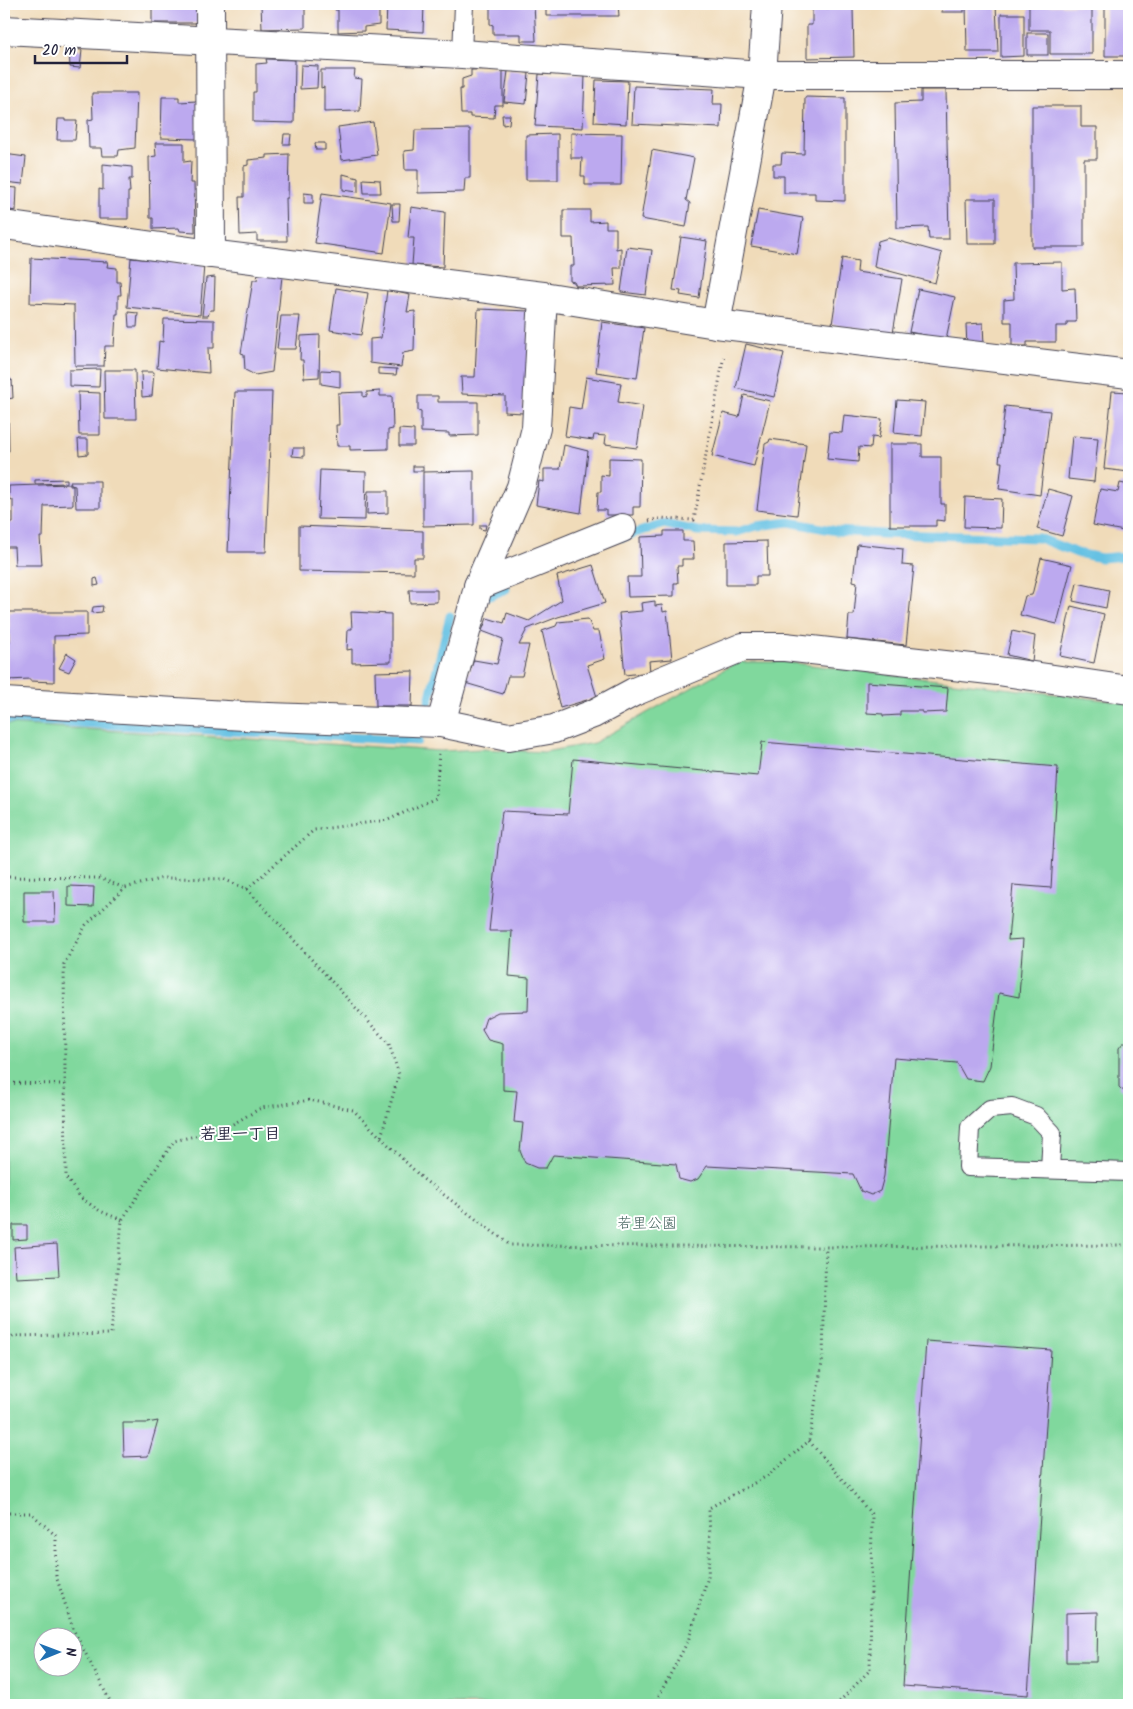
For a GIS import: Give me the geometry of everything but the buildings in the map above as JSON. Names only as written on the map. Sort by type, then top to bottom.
[{"type":"street","points":[[210,4],[212,254]]},
{"type":"street","points":[[723,325],[762,75],[767,4]]},
{"type":"street","points":[[4,30],[462,54],[762,75],[1129,75]]},
{"type":"street","points":[[4,225],[212,254],[542,296],[723,325],[1129,374]]},
{"type":"street","points":[[441,723],[478,586],[521,487],[536,428],[542,296]]},
{"type":"street","points":[[478,586],[622,528]]},
{"type":"street","points":[[4,702],[244,716],[441,723],[508,737],[554,729],[593,714],[634,692],[743,648],[785,647],[998,671],[1129,690]]},
{"type":"lane","points":[[462,54],[464,4]]},
{"type":"lane","points":[[1050,1169],[1052,1133],[1036,1116],[1012,1108],[990,1109],[970,1127],[968,1167],[1129,1172]]},
{"type":"path","points":[[622,528],[661,518],[694,520],[723,325]]},
{"type":"path","points":[[247,889],[314,830],[388,820],[436,798],[441,723]]},
{"type":"path","points":[[4,877],[99,878],[125,888]]},
{"type":"path","points":[[122,1220],[100,1210],[81,1198],[66,1178],[64,964],[86,925],[125,888],[164,878],[223,879],[247,889],[389,1044],[399,1074],[380,1137]]},
{"type":"path","points":[[4,1082],[65,1084]]},
{"type":"path","points":[[4,1343],[14,1336],[111,1334],[122,1220],[174,1141],[224,1129],[261,1108],[310,1100],[353,1110],[423,1179],[510,1245],[826,1247],[1129,1245]]},
{"type":"path","points":[[654,1705],[688,1641],[708,1577],[709,1508],[767,1476],[809,1441],[823,1357],[826,1247]]},
{"type":"path","points":[[809,1441],[872,1515],[870,1670],[836,1705]]},
{"type":"path","points":[[4,1513],[31,1513],[56,1536],[56,1576],[74,1631],[112,1705]]},
{"type":"green space","name":"若里公園","points":[[737,662],[786,662],[1129,703],[1129,1702],[1117,1705],[4,1705],[4,724],[441,751],[483,749],[544,752],[594,743]]},
{"type":"waterway","points":[[623,537],[664,524],[698,531],[737,532],[757,526],[789,522],[837,531],[883,534],[1039,538],[1077,553],[1101,558],[1129,557]]},
{"type":"waterway","points":[[490,596],[506,589]]},
{"type":"waterway","points":[[429,701],[450,616]]},
{"type":"waterway","points":[[4,719],[418,741]]},
{"type":"district","name":"若里一丁目","points":[[240,1133]]}]
